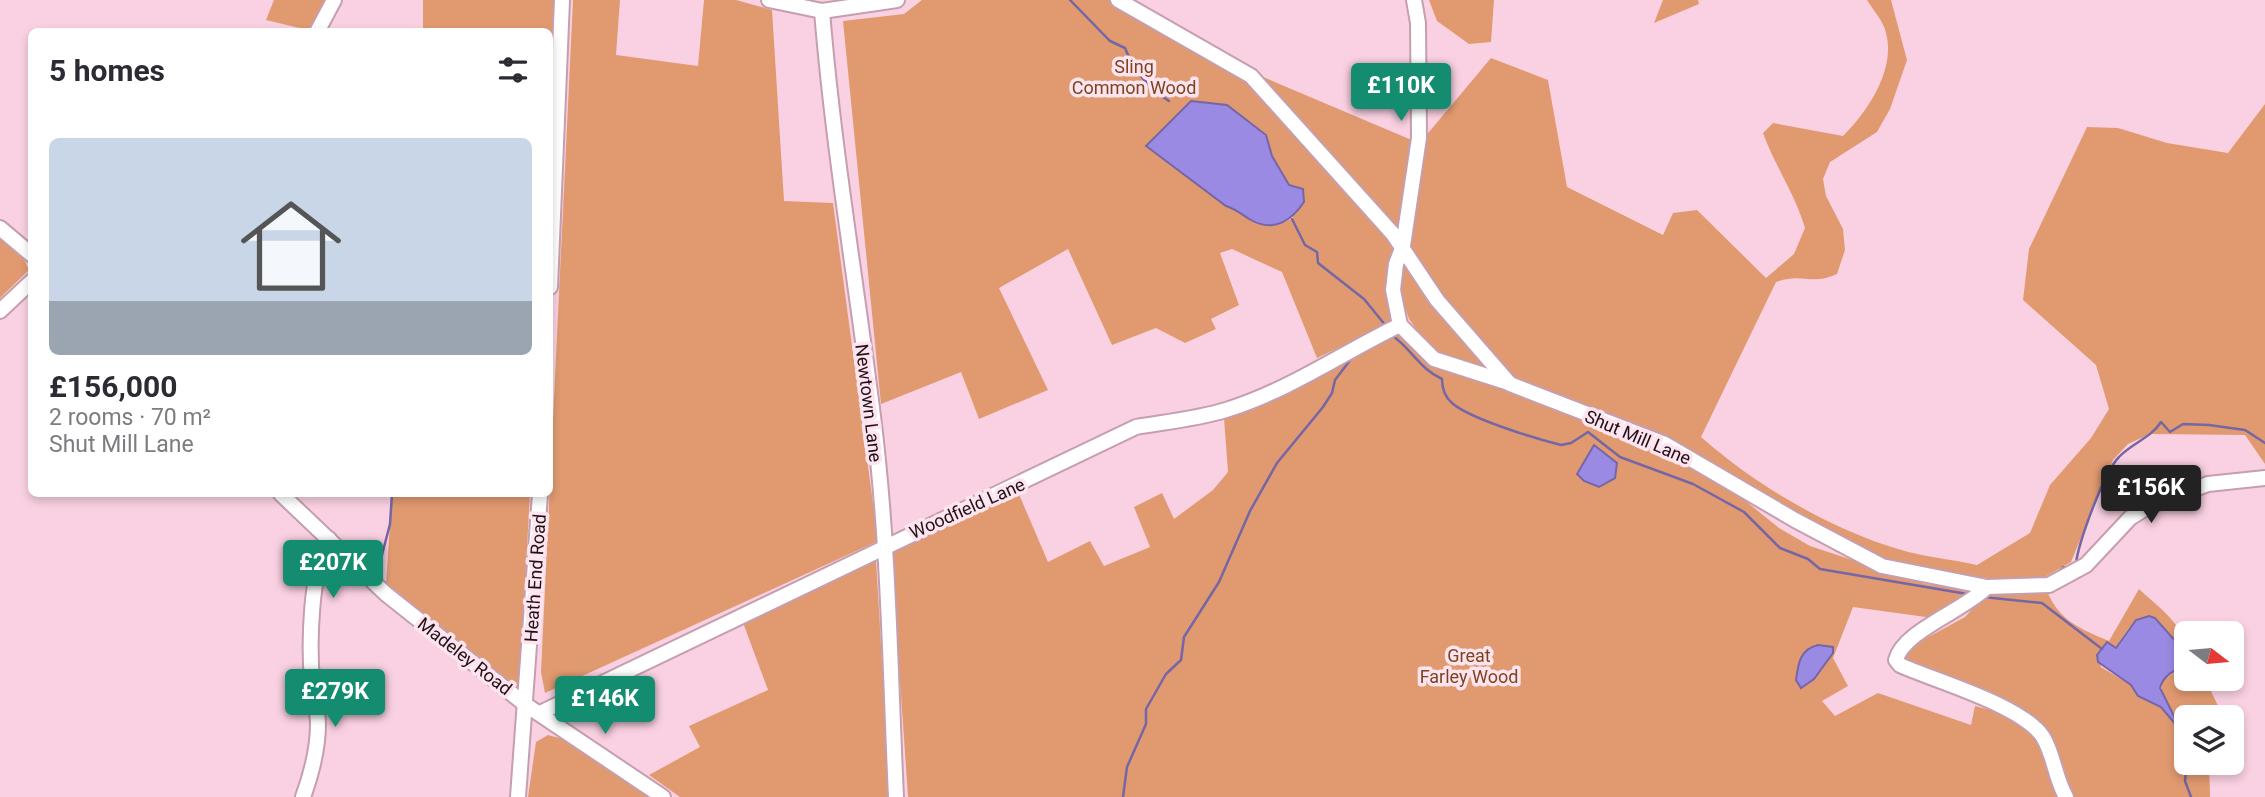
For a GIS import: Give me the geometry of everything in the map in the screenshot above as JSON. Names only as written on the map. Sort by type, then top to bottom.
[{"type":"street","points":[[319,28],[334,0]]},
{"type":"street","points":[[553,215],[562,0]]},
{"type":"street","points":[[769,0],[822,11],[897,0]]},
{"type":"street","name":"Shut Mill Lane","points":[[1118,0],[1251,76],[1403,246],[1437,300],[1510,384],[1665,444],[1795,520],[1882,566],[1982,593],[2049,585],[2085,565],[2130,519],[2149,506],[2208,484],[2265,478]]},
{"type":"street","points":[[1414,0],[1418,23],[1419,138],[1403,246],[1396,264],[1393,290],[1400,325],[1434,359],[1510,384]]},
{"type":"street","name":"Newtown Lane","points":[[822,11],[835,153],[873,418],[885,545],[891,621],[896,797]]},
{"type":"street","points":[[0,228],[28,252]]},
{"type":"street","points":[[0,311],[28,285]]},
{"type":"street","name":"Woodfield Lane","points":[[540,713],[885,545],[1025,482],[1136,427],[1226,410],[1292,383],[1400,325]]},
{"type":"street","name":"Madeley Road","points":[[284,497],[386,594],[526,705],[663,797]]},
{"type":"street","name":"Heath End Road","points":[[518,797],[540,497]]},
{"type":"street","points":[[303,797],[311,775],[318,724],[312,679],[316,583],[320,554],[329,539]]},
{"type":"street","points":[[1982,593],[1912,638],[1898,653],[1896,662],[1991,703],[2031,724],[2046,743],[2066,797]]},
{"type":"green space","points":[[274,0],[327,0],[313,28],[299,28],[266,20]]},
{"type":"green space","points":[[423,0],[556,0],[553,56],[553,28],[423,28]]},
{"type":"green space","points":[[573,0],[620,0],[616,55],[698,66],[704,0],[736,0],[772,10],[784,201],[833,203],[878,541],[545,693],[541,672],[549,497],[553,497],[553,420]]},
{"type":"green space","name":"Sling Common Wood","points":[[922,0],[1114,0],[1248,81],[1395,245],[1390,263],[1392,322],[1317,358],[1282,272],[1232,249],[1220,253],[1239,305],[1211,319],[1216,329],[1185,343],[1156,328],[1112,345],[1068,249],[999,288],[1048,390],[979,419],[961,372],[881,404],[843,21],[904,14]],"holes":[[[1191,101],[1227,105],[1266,135],[1272,156],[1289,185],[1293,218],[1275,224],[1267,223],[1226,206],[1146,146]]]},
{"type":"green space","points":[[1429,0],[1494,0],[1491,42],[1469,44],[1437,21]]},
{"type":"green space","points":[[1663,0],[1698,0],[1699,4],[1654,23]]},
{"type":"green space","points":[[1867,0],[1891,0],[1907,60],[1890,109],[1877,132],[1830,162],[1823,179],[1826,196],[1843,229],[1845,250],[1837,274],[1820,279],[1793,278],[1776,282],[1701,437],[1769,488],[1846,530],[1908,552],[1977,565],[2030,533],[2050,485],[2091,438],[2109,409],[2096,365],[2023,300],[2029,249],[2087,127],[2118,128],[2167,143],[2228,153],[2265,104],[2265,464],[2245,435],[2150,434],[2128,444],[2113,460],[2071,562],[2036,582],[1905,571],[1736,480],[1516,380],[1441,300],[1409,249],[1424,138],[1491,58],[1548,80],[1567,187],[1663,235],[1673,213],[1697,210],[1766,278],[1794,254],[1805,228],[1763,133],[1773,123],[1843,136],[1861,115],[1883,76],[1888,47],[1883,25]]},
{"type":"green space","points":[[1256,74],[1414,141],[1401,237]]},
{"type":"green space","points":[[0,237],[25,261],[28,271],[0,298]]},
{"type":"green space","points":[[1405,260],[1500,377],[1436,357],[1409,319],[1397,284]]},
{"type":"green space","name":"Great Farley Wood","points":[[1403,326],[1430,363],[1555,407],[1681,461],[1727,486],[1779,528],[1810,546],[1925,584],[1977,590],[1933,618],[1853,607],[1833,658],[1848,686],[1822,701],[1835,716],[1878,693],[1971,725],[1975,706],[1994,711],[2036,734],[2061,797],[908,797],[891,548],[1018,492],[1048,562],[1090,541],[1104,566],[1150,547],[1134,507],[1162,493],[1174,519],[1213,490],[1228,472],[1224,418]]},
{"type":"green space","points":[[392,497],[530,497],[519,690],[386,583]]},
{"type":"green space","points":[[876,560],[890,797],[680,797],[649,775],[700,747],[689,726],[768,690],[742,620]]},
{"type":"green space","points":[[2139,589],[2174,623],[2174,639],[2155,618],[2136,621],[2115,648],[2107,643],[2099,657],[2101,667],[2131,685],[2138,696],[2161,707],[2174,723],[2174,775],[2209,775],[2210,797],[2070,797],[2045,732],[1903,661],[1910,647],[1965,617],[1990,590],[2047,591],[2058,610],[2072,623],[2109,641]]},
{"type":"green space","points":[[2174,673],[2174,691],[2211,691],[2218,705],[2174,705],[2174,716],[2165,700],[2162,681]]},
{"type":"green space","points":[[548,735],[567,740],[654,797],[528,797],[536,742]]},
{"type":"shaded area","points":[[1191,101],[1227,105],[1266,135],[1272,156],[1289,185],[1303,189],[1304,202],[1294,214],[1275,225],[1259,224],[1226,206],[1146,146]]},
{"type":"shaded area","points":[[1594,445],[1617,463],[1615,478],[1599,487],[1584,481],[1577,474]]},
{"type":"shaded area","points":[[2149,616],[2155,618],[2174,639],[2174,671],[2166,677],[2160,688],[2174,716],[2174,722],[2161,707],[2138,696],[2131,685],[2098,662],[2097,655],[2107,642],[2116,648],[2136,620]]},
{"type":"shaded area","points":[[1818,645],[1833,647],[1833,653],[1814,679],[1801,688],[1796,680],[1801,658],[1807,650]]},
{"type":"waterway","points":[[1070,0],[1110,41],[1125,48],[1142,78],[1169,101]]},
{"type":"waterway","points":[[1292,219],[1305,245],[1317,252],[1318,263],[1364,299],[1386,326]]},
{"type":"waterway","points":[[1393,336],[1428,370],[1442,379],[1444,392],[1450,401],[1488,422],[1561,445],[1571,443],[1588,432],[1620,457],[1693,484],[1744,512],[1780,548],[1808,559],[1820,569],[1967,594]]},
{"type":"waterway","points":[[1123,797],[1127,767],[1146,724],[1146,709],[1166,674],[1181,660],[1184,637],[1219,582],[1250,511],[1277,463],[1323,407],[1332,393],[1335,380],[1351,359]]},
{"type":"waterway","points":[[2076,563],[2093,507],[2113,465],[2124,452],[2161,422],[2170,432],[2183,424],[2245,430],[2265,443]]},
{"type":"waterway","points":[[377,574],[390,524],[392,497]]},
{"type":"waterway","points":[[2057,573],[2064,567],[2068,570]]},
{"type":"waterway","points":[[1983,597],[2042,603],[2102,649]]},
{"type":"waterway","points":[[2186,775],[2191,797]]}]
